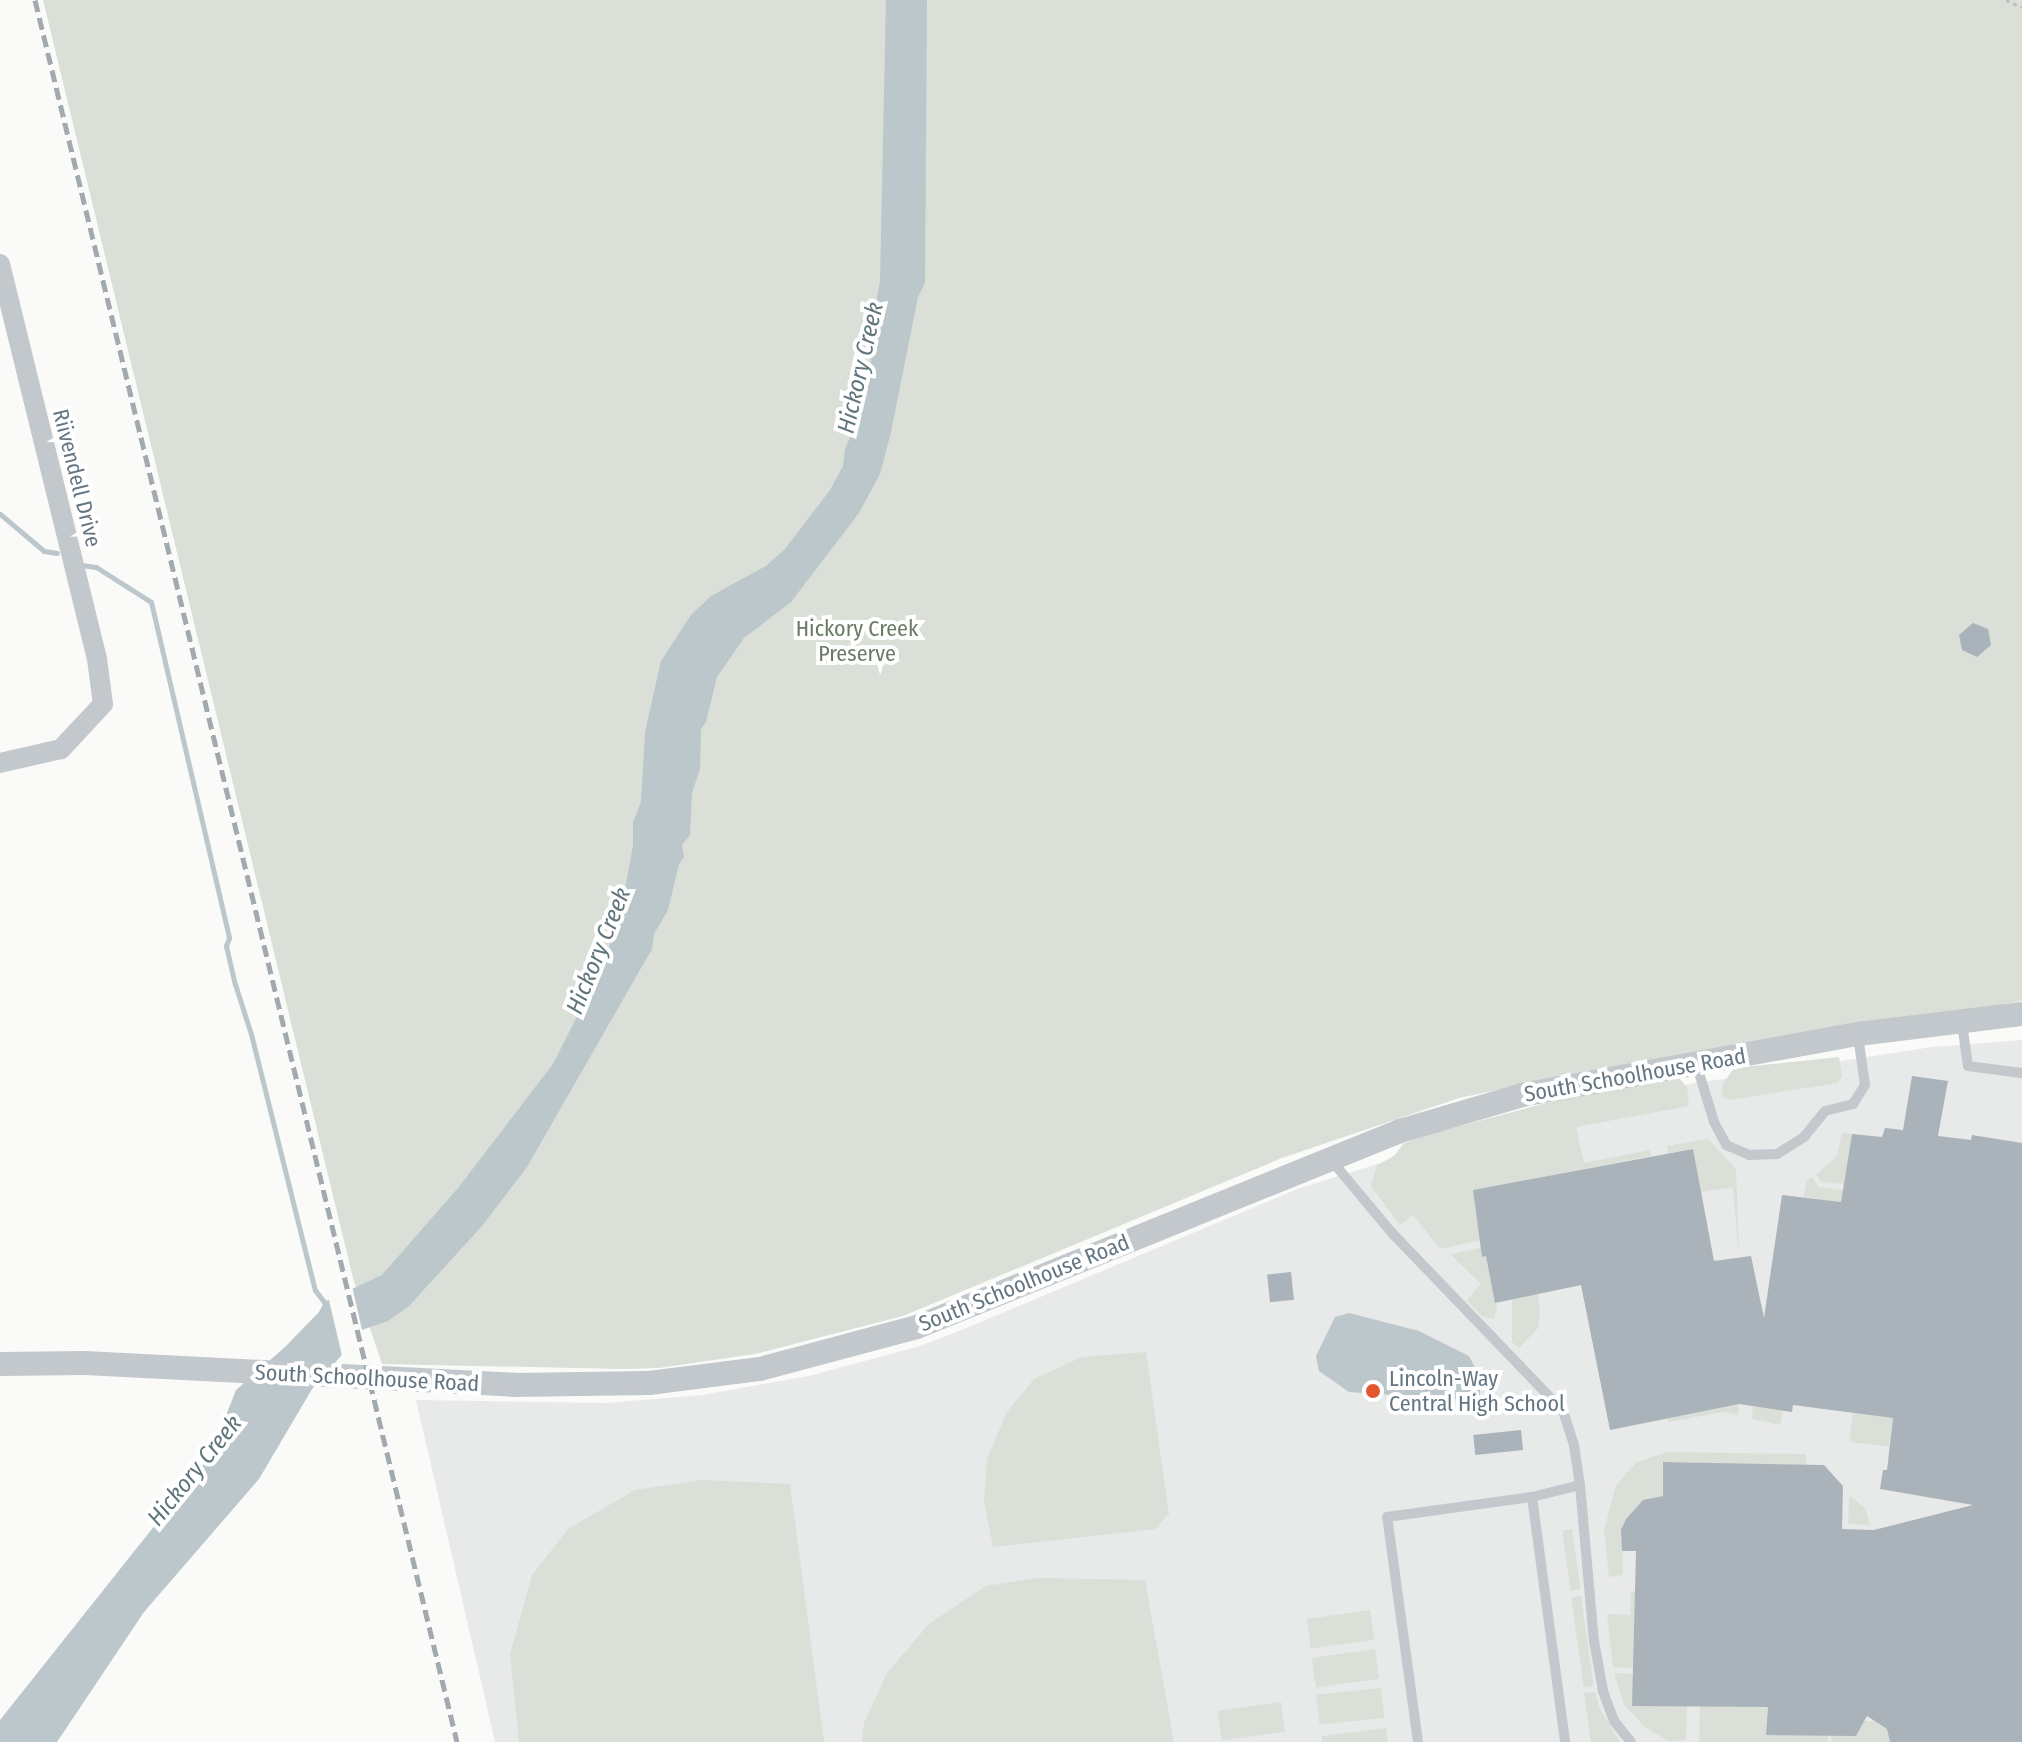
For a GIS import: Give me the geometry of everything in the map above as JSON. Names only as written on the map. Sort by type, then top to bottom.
[{"type":"street","name":"Riivendell Drive","points":[[0,264],[97,659],[103,704],[61,749],[0,763]]},
{"type":"street","name":"South Schoolhouse Road","points":[[0,1364],[199,1369],[514,1385],[649,1383],[760,1369],[811,1358],[917,1327],[1400,1131],[1522,1095],[1858,1034],[2022,1014]]},
{"type":"lane","points":[[1962,1023],[1968,1066],[2022,1073]]},
{"type":"lane","points":[[1696,1063],[1714,1122],[1726,1145],[1749,1155],[1777,1154],[1804,1137],[1825,1111],[1853,1104],[1865,1085],[1858,1034]]},
{"type":"lane","points":[[1330,1159],[1392,1233],[1563,1411],[1574,1445],[1580,1485],[1594,1641],[1603,1691],[1614,1721],[1631,1742]]},
{"type":"lane","points":[[1418,1742],[1387,1517],[1532,1497],[1580,1485]]},
{"type":"lane","points":[[1532,1497],[1565,1742]]},
{"type":"path","points":[[2006,0],[2022,7]]},
{"type":"shaded area","points":[[886,0],[927,0],[925,283],[918,297],[891,432],[880,474],[859,513],[791,602],[744,638],[717,677],[706,722],[701,729],[700,769],[692,793],[690,835],[682,845],[684,857],[679,864],[668,910],[654,934],[652,949],[527,1167],[482,1226],[409,1306],[388,1321],[356,1332],[347,1349],[312,1389],[259,1479],[144,1612],[57,1742],[0,1742],[0,1720],[210,1456],[236,1390],[285,1347],[319,1312],[324,1302],[382,1275],[458,1188],[553,1064],[600,971],[619,920],[633,846],[633,822],[641,802],[645,732],[661,661],[691,615],[711,596],[766,566],[785,549],[830,490],[843,466],[845,449],[857,422],[871,364],[872,323],[880,281]]},
{"type":"shaded area","name":"Lincoln-Way Central High School","points":[[2022,1040],[2022,1742],[495,1742],[416,1400],[606,1403],[702,1395],[809,1376],[920,1346],[1300,1188],[1584,1100],[1932,1047]]},
{"type":"shaded area","points":[[1349,1313],[1419,1331],[1469,1356],[1480,1377],[1480,1398],[1470,1400],[1349,1392],[1319,1371],[1316,1356],[1335,1317]]},
{"type":"green space","name":"Hickory Creek Preserve","points":[[43,0],[2022,0],[2022,1001],[1558,1077],[1459,1098],[1282,1158],[903,1316],[755,1354],[659,1368],[623,1369],[382,1364],[353,1278]]},
{"type":"green space","points":[[1839,1057],[1842,1076],[1838,1083],[1729,1100],[1722,1097],[1723,1084],[1734,1068]]},
{"type":"green space","points":[[1678,1077],[1687,1087],[1689,1106],[1576,1127],[1584,1163],[1650,1150],[1651,1156],[1474,1190],[1482,1240],[1440,1249],[1413,1215],[1400,1225],[1371,1186],[1377,1165],[1394,1156],[1404,1143],[1550,1102]]},
{"type":"green space","points":[[1842,1133],[1852,1134],[1844,1184],[1821,1182],[1816,1175],[1837,1156]]},
{"type":"green space","points":[[1708,1139],[1736,1169],[1739,1258],[1733,1187],[1701,1192],[1693,1149],[1668,1153],[1667,1146]]},
{"type":"green space","points":[[1812,1177],[1819,1187],[1914,1200],[1911,1212],[1803,1197],[1807,1180]]},
{"type":"green space","points":[[1481,1248],[1482,1257],[1486,1256],[1497,1308],[1494,1319],[1482,1316],[1467,1300],[1481,1284],[1450,1254]]},
{"type":"green space","points":[[1538,1294],[1538,1328],[1519,1348],[1512,1342],[1512,1299]]},
{"type":"green space","points":[[1146,1352],[1169,1514],[1155,1529],[993,1547],[984,1501],[987,1459],[1007,1412],[1034,1379],[1082,1357]]},
{"type":"green space","points":[[1739,1404],[1738,1415],[1724,1412],[1668,1422],[1667,1418]]},
{"type":"green space","points":[[1753,1406],[1783,1411],[1780,1425],[1752,1419]]},
{"type":"green space","points":[[1853,1413],[1893,1418],[1889,1447],[1849,1442]]},
{"type":"green space","points":[[1667,1452],[1806,1454],[1806,1465],[1664,1462],[1663,1496],[1643,1500],[1626,1519],[1622,1529],[1623,1575],[1609,1577],[1604,1530],[1616,1485],[1637,1462]]},
{"type":"green space","points":[[701,1480],[790,1484],[824,1742],[519,1742],[510,1654],[532,1575],[568,1529],[635,1490]]},
{"type":"green space","points":[[1852,1497],[1866,1510],[1870,1525],[1848,1524],[1849,1498]]},
{"type":"green space","points":[[1572,1529],[1580,1589],[1571,1591],[1562,1530]]},
{"type":"green space","points":[[1038,1578],[1145,1580],[1174,1742],[862,1742],[864,1723],[887,1673],[929,1624],[986,1586]]},
{"type":"green space","points":[[1635,1591],[1633,1668],[1613,1667],[1607,1614],[1630,1615],[1631,1592]]},
{"type":"green space","points":[[1581,1596],[1594,1686],[1584,1688],[1571,1597]]},
{"type":"green space","points":[[1370,1610],[1374,1640],[1311,1649],[1307,1619]]},
{"type":"green space","points":[[1375,1649],[1379,1679],[1316,1688],[1312,1658]]},
{"type":"green space","points":[[1614,1673],[1633,1674],[1687,1706],[1686,1740],[1670,1742],[1645,1727],[1624,1705]]},
{"type":"green space","points":[[1381,1688],[1384,1718],[1319,1725],[1316,1695]]},
{"type":"green space","points":[[1595,1692],[1600,1709],[1620,1742],[1591,1742],[1584,1693]]},
{"type":"green space","points":[[1281,1702],[1285,1732],[1222,1741],[1218,1711]]},
{"type":"green space","points":[[1700,1706],[1768,1707],[1766,1735],[1828,1735],[1828,1742],[1699,1742]]},
{"type":"green space","points":[[1864,1721],[1874,1721],[1887,1729],[1890,1742],[1831,1742],[1831,1735],[1856,1736]]},
{"type":"green space","points":[[1386,1728],[1388,1742],[1322,1742],[1322,1736]]},
{"type":"pier","points":[[352,1286],[363,1334],[343,1360],[328,1296]]},
{"type":"building","points":[[1973,623],[1988,629],[1991,645],[1977,657],[1962,650],[1959,635]]},
{"type":"building","name":"Lincoln-Way Central High School","points":[[1912,1076],[1948,1081],[1938,1136],[1971,1140],[1972,1135],[2022,1143],[2022,1742],[1890,1742],[1887,1729],[1867,1716],[1856,1736],[1766,1735],[1768,1707],[1632,1706],[1636,1551],[1622,1551],[1621,1530],[1626,1519],[1643,1500],[1663,1496],[1663,1462],[1824,1465],[1843,1486],[1842,1529],[1874,1530],[1973,1505],[1880,1489],[1883,1470],[1887,1470],[1893,1418],[1793,1405],[1792,1412],[1739,1404],[1610,1430],[1581,1285],[1495,1303],[1486,1256],[1482,1257],[1473,1190],[1693,1149],[1714,1261],[1751,1256],[1764,1318],[1782,1195],[1841,1202],[1852,1134],[1882,1137],[1885,1128],[1903,1130]]},
{"type":"building","points":[[1291,1272],[1294,1300],[1270,1302],[1267,1275]]},
{"type":"building","points":[[1521,1430],[1523,1450],[1475,1455],[1473,1435]]},
{"type":"waterway","points":[[0,514],[44,551],[57,553]]},
{"type":"waterway","points":[[81,565],[96,567],[151,602],[229,938],[226,946],[235,984],[251,1034],[315,1290],[324,1302]]},
{"type":"railway","points":[[35,0],[457,1742]]},
{"type":"place","name":"Lincoln-Way Central High School","points":[[1373,1391]]},
{"type":"water label","name":"Hickory Creek","points":[[861,368]]},
{"type":"water label","name":"Hickory Creek","points":[[599,951]]},
{"type":"water label","name":"Hickory Creek","points":[[195,1471]]}]
